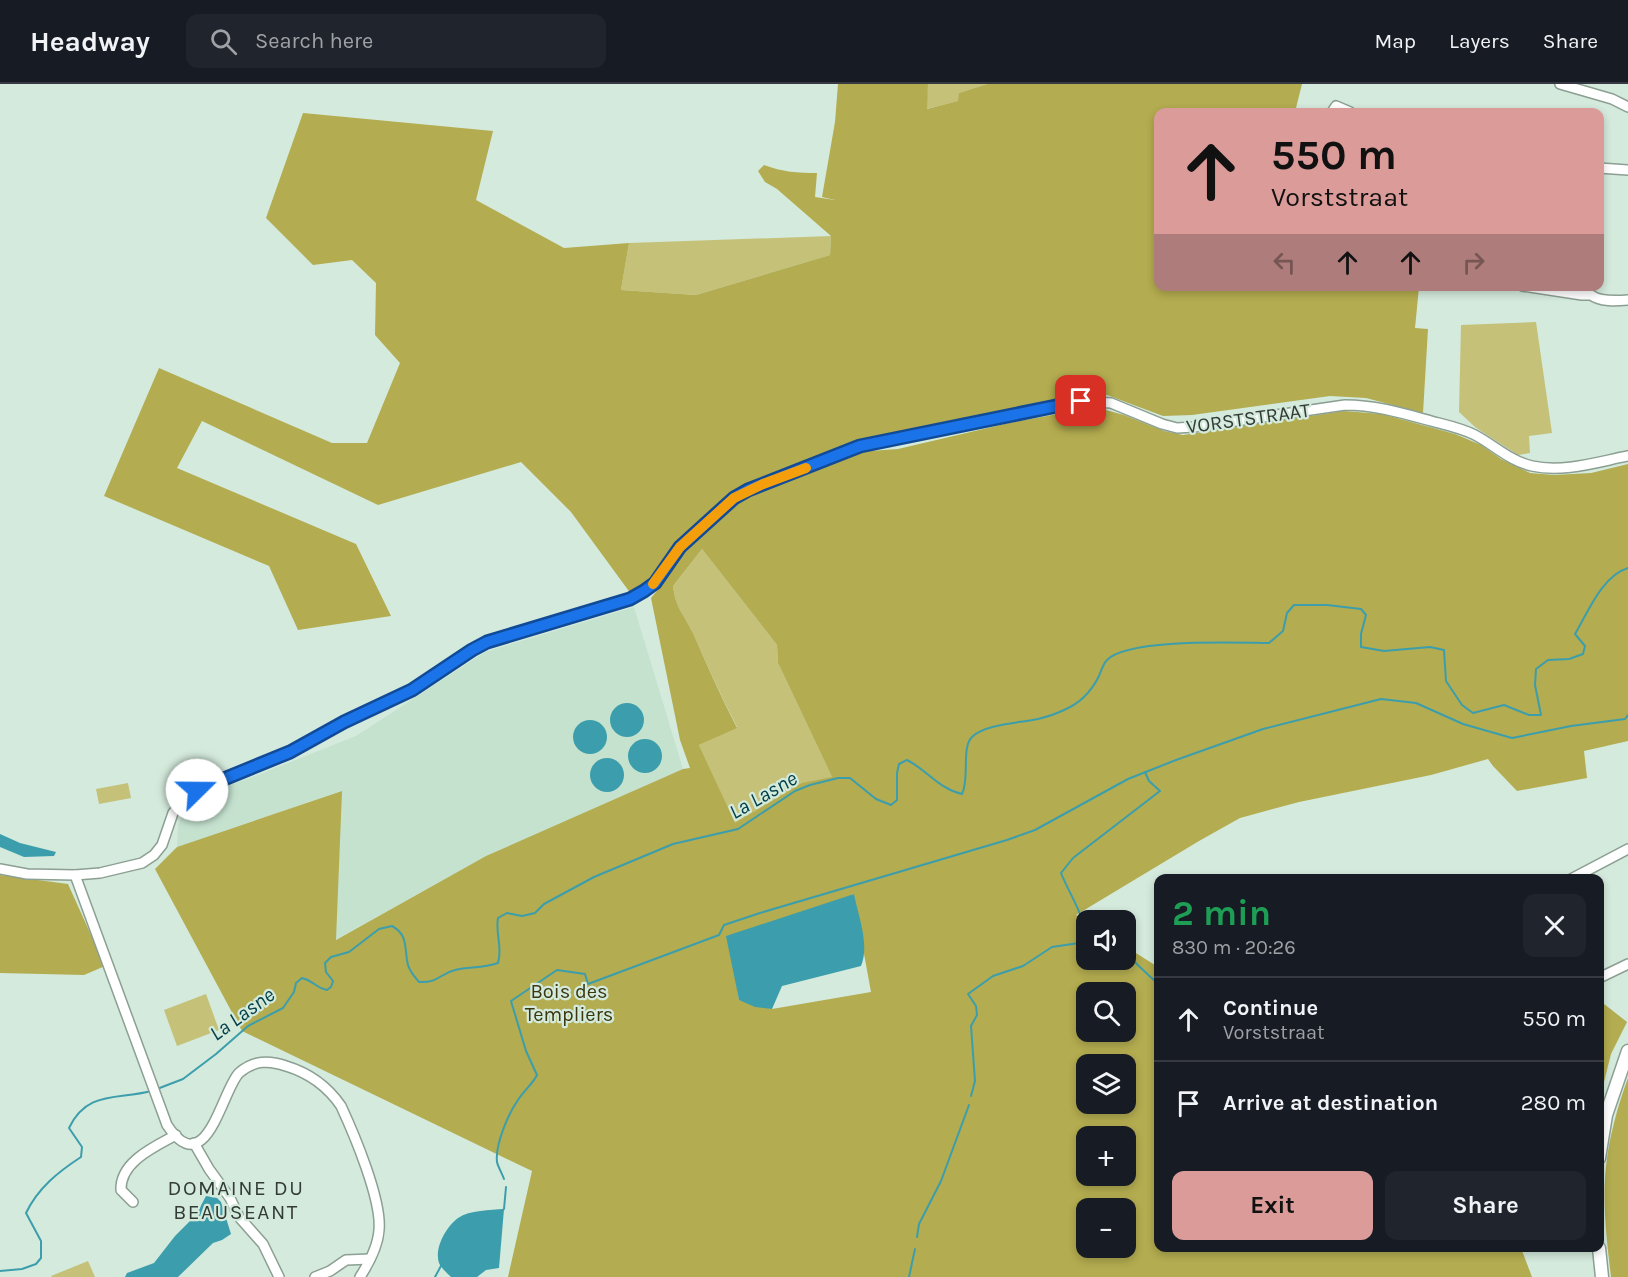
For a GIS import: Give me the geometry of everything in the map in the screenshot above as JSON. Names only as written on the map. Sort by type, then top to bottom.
[{"type":"main road","points":[[1604,1127],[1628,1051]]},
{"type":"main road","points":[[1599,1252],[1602,1277]]},
{"type":"street","points":[[1560,84],[1612,99],[1628,107]]},
{"type":"street","points":[[1604,168],[1628,170]]},
{"type":"street","points":[[1555,291],[1582,295],[1590,291],[1595,298],[1628,300]]},
{"type":"street","name":"VORSTSTRAAT","points":[[0,868],[27,874],[75,875],[100,873],[142,863],[154,855],[162,845],[173,813],[187,795],[290,752],[344,722],[412,690],[487,642],[630,599],[655,583],[680,547],[734,498],[763,484],[860,446],[1081,401],[1111,403],[1162,424],[1178,428],[1345,405],[1363,405],[1458,428],[1475,435],[1517,461],[1531,465],[1563,468],[1628,456]]},
{"type":"street","points":[[1580,874],[1628,849]]},
{"type":"street","points":[[75,875],[167,1125],[176,1135],[188,1143],[201,1140],[210,1131],[236,1076],[249,1066],[267,1061],[313,1078],[333,1095],[341,1106],[375,1195],[379,1215],[379,1232],[370,1259],[360,1277]]},
{"type":"street","points":[[1604,976],[1628,964]]},
{"type":"street","points":[[133,1202],[122,1190],[121,1180],[141,1156],[176,1135]]},
{"type":"street","points":[[194,1143],[208,1169],[230,1198],[239,1217],[263,1244],[279,1277]]},
{"type":"street","points":[[315,1277],[330,1271],[346,1260],[370,1259]]},
{"type":"shaded area","points":[[928,84],[987,84],[959,93],[959,101],[926,109]]},
{"type":"shaded area","points":[[831,236],[830,255],[696,295],[621,290],[629,243]]},
{"type":"shaded area","points":[[1536,322],[1552,433],[1529,436],[1530,453],[1518,455],[1475,427],[1459,412],[1461,325]]},
{"type":"shaded area","points":[[702,549],[777,645],[778,663],[833,779],[737,829],[699,745],[737,727],[678,606],[673,586]]},
{"type":"shaded area","points":[[634,607],[683,769],[486,856],[335,940],[341,791],[177,847],[178,825],[185,808],[196,797],[356,736],[485,652]]},
{"type":"shaded area","points":[[128,783],[131,798],[99,804],[96,789]]},
{"type":"shaded area","points":[[206,994],[219,1030],[177,1046],[164,1010]]},
{"type":"shaded area","points":[[88,1261],[95,1277],[51,1276]]},
{"type":"green space","name":"Bois des Templiers","points":[[838,84],[928,84],[927,109],[958,101],[959,93],[987,84],[1302,84],[1296,108],[1154,108],[1154,291],[1419,291],[1415,328],[1428,329],[1423,413],[1366,398],[1330,396],[1192,415],[1163,416],[1107,395],[1074,396],[833,450],[745,488],[733,503],[755,491],[856,452],[898,449],[1009,423],[1079,410],[1102,409],[1164,431],[1183,435],[1344,411],[1382,414],[1455,434],[1481,445],[1501,459],[1530,473],[1554,475],[1591,473],[1628,464],[1628,741],[1584,751],[1587,778],[1517,791],[1488,759],[1431,775],[1299,802],[1240,818],[1084,910],[1076,910],[1076,970],[1136,970],[1136,953],[1154,964],[1154,1252],[1523,1252],[1532,1277],[508,1277],[532,1171],[242,1031],[155,869],[177,847],[342,791],[336,940],[486,856],[683,769],[690,768],[680,740],[651,598],[660,587],[671,566],[631,594],[571,512],[521,462],[378,505],[202,421],[177,468],[356,544],[391,616],[298,630],[269,566],[104,496],[159,368],[332,443],[367,443],[400,363],[375,335],[376,283],[352,260],[313,265],[266,218],[303,113],[493,131],[476,200],[564,248],[629,243],[621,290],[696,295],[830,255],[831,236],[777,189],[765,182],[758,171],[764,165],[790,172],[817,173],[815,197],[835,200],[822,197],[835,122]],"holes":[[[702,549],[777,645],[778,663],[832,777],[802,783],[735,823],[699,745],[737,728],[678,606],[673,586]],[[853,894],[871,992],[772,1009],[739,1000],[736,982]]]},
{"type":"green space","points":[[0,875],[68,884],[105,966],[84,975],[0,973]]},
{"type":"green space","points":[[1604,1004],[1627,1022],[1611,1054],[1604,1082]]},
{"type":"green space","points":[[1628,1078],[1628,1277],[1611,1277],[1605,1208],[1606,1167],[1614,1121]]},
{"type":"water","points":[[627,703],[639,708],[644,720],[639,732],[627,737],[615,732],[610,720],[615,708]]},
{"type":"water","points":[[590,720],[602,725],[607,737],[602,749],[590,754],[578,749],[573,737],[578,725]]},
{"type":"water","points":[[645,739],[657,744],[662,756],[657,768],[645,773],[633,768],[628,756],[633,744]]},
{"type":"water","points":[[607,758],[619,763],[624,775],[619,787],[607,792],[595,787],[590,775],[595,763]]},
{"type":"water","points":[[0,834],[20,843],[56,852],[54,856],[24,857],[0,847]]},
{"type":"water","points":[[854,894],[864,940],[861,966],[782,986],[772,1009],[755,1007],[739,1000],[726,936]]},
{"type":"water","points":[[206,1196],[217,1198],[221,1202],[231,1234],[213,1243],[178,1277],[125,1277],[127,1273],[154,1263],[175,1236],[196,1215]]},
{"type":"water","points":[[504,1209],[499,1268],[486,1270],[477,1277],[451,1277],[440,1265],[438,1257],[442,1238],[449,1227],[458,1218],[468,1213]]},
{"type":"waterway","name":"La Lasne","points":[[157,1089],[183,1079],[248,1026],[283,1008],[294,992],[296,983],[302,978],[327,990],[333,981],[326,972],[325,963],[331,957],[349,952],[379,929],[392,926],[401,934],[405,943],[409,968],[419,982],[435,980],[455,970],[498,963],[500,951],[498,918],[507,913],[522,916],[535,913],[544,904],[594,877],[673,844],[738,829],[795,791],[810,785],[838,778],[850,778],[876,799],[891,805],[897,800],[899,764],[907,760],[940,784],[962,794],[969,742],[972,737],[985,729],[1044,717],[1070,707],[1089,692],[1107,660],[1119,653],[1137,648],[1184,643],[1269,643],[1283,631],[1287,613],[1294,605],[1327,605],[1361,609],[1366,615],[1361,634],[1361,647],[1384,651],[1430,647],[1444,650],[1446,681],[1462,705],[1473,713],[1504,705],[1529,715],[1541,715],[1535,685],[1536,669],[1548,660],[1569,659],[1583,654],[1585,646],[1575,634],[1603,587],[1619,572],[1628,568]]},
{"type":"waterway","points":[[504,1179],[497,1162],[500,1139],[514,1106],[537,1075],[526,1051],[511,1001],[557,970],[585,974],[588,984],[719,935],[724,925],[1035,830],[1128,779],[1176,760],[1263,729],[1381,699],[1416,703],[1463,724],[1512,738],[1571,726],[1625,719],[1628,715]]},
{"type":"waterway","points":[[1078,910],[1061,873],[1073,858],[1160,791],[1149,781],[1145,772]]},
{"type":"waterway","points":[[971,1096],[975,1081],[971,1026],[977,1015],[976,1006],[968,994],[993,976],[1023,966],[1052,947],[1076,943]]},
{"type":"waterway","points":[[1136,963],[1154,980]]},
{"type":"waterway","name":"La Lasne","points":[[0,1271],[22,1269],[36,1264],[41,1258],[41,1241],[26,1213],[36,1196],[49,1181],[81,1157],[82,1147],[69,1128],[76,1116],[94,1102],[151,1091]]},
{"type":"waterway","points":[[917,1237],[919,1224],[941,1181],[969,1105]]},
{"type":"waterway","points":[[501,1211],[504,1209],[506,1187]]},
{"type":"waterway","points":[[909,1277],[915,1249]]},
{"type":"waterway","points":[[435,1277],[442,1264]]},
{"type":"slow traffic","points":[[653,584],[680,547],[734,498],[748,490],[806,468]]},
{"type":"district","name":"DOMAINE DU BEAUSEANT","points":[[236,1200]]},
{"type":"route","points":[[197,790],[290,752],[344,722],[412,690],[487,642],[630,599],[655,583],[680,547],[734,498],[748,490],[860,446],[1081,401]]}]
